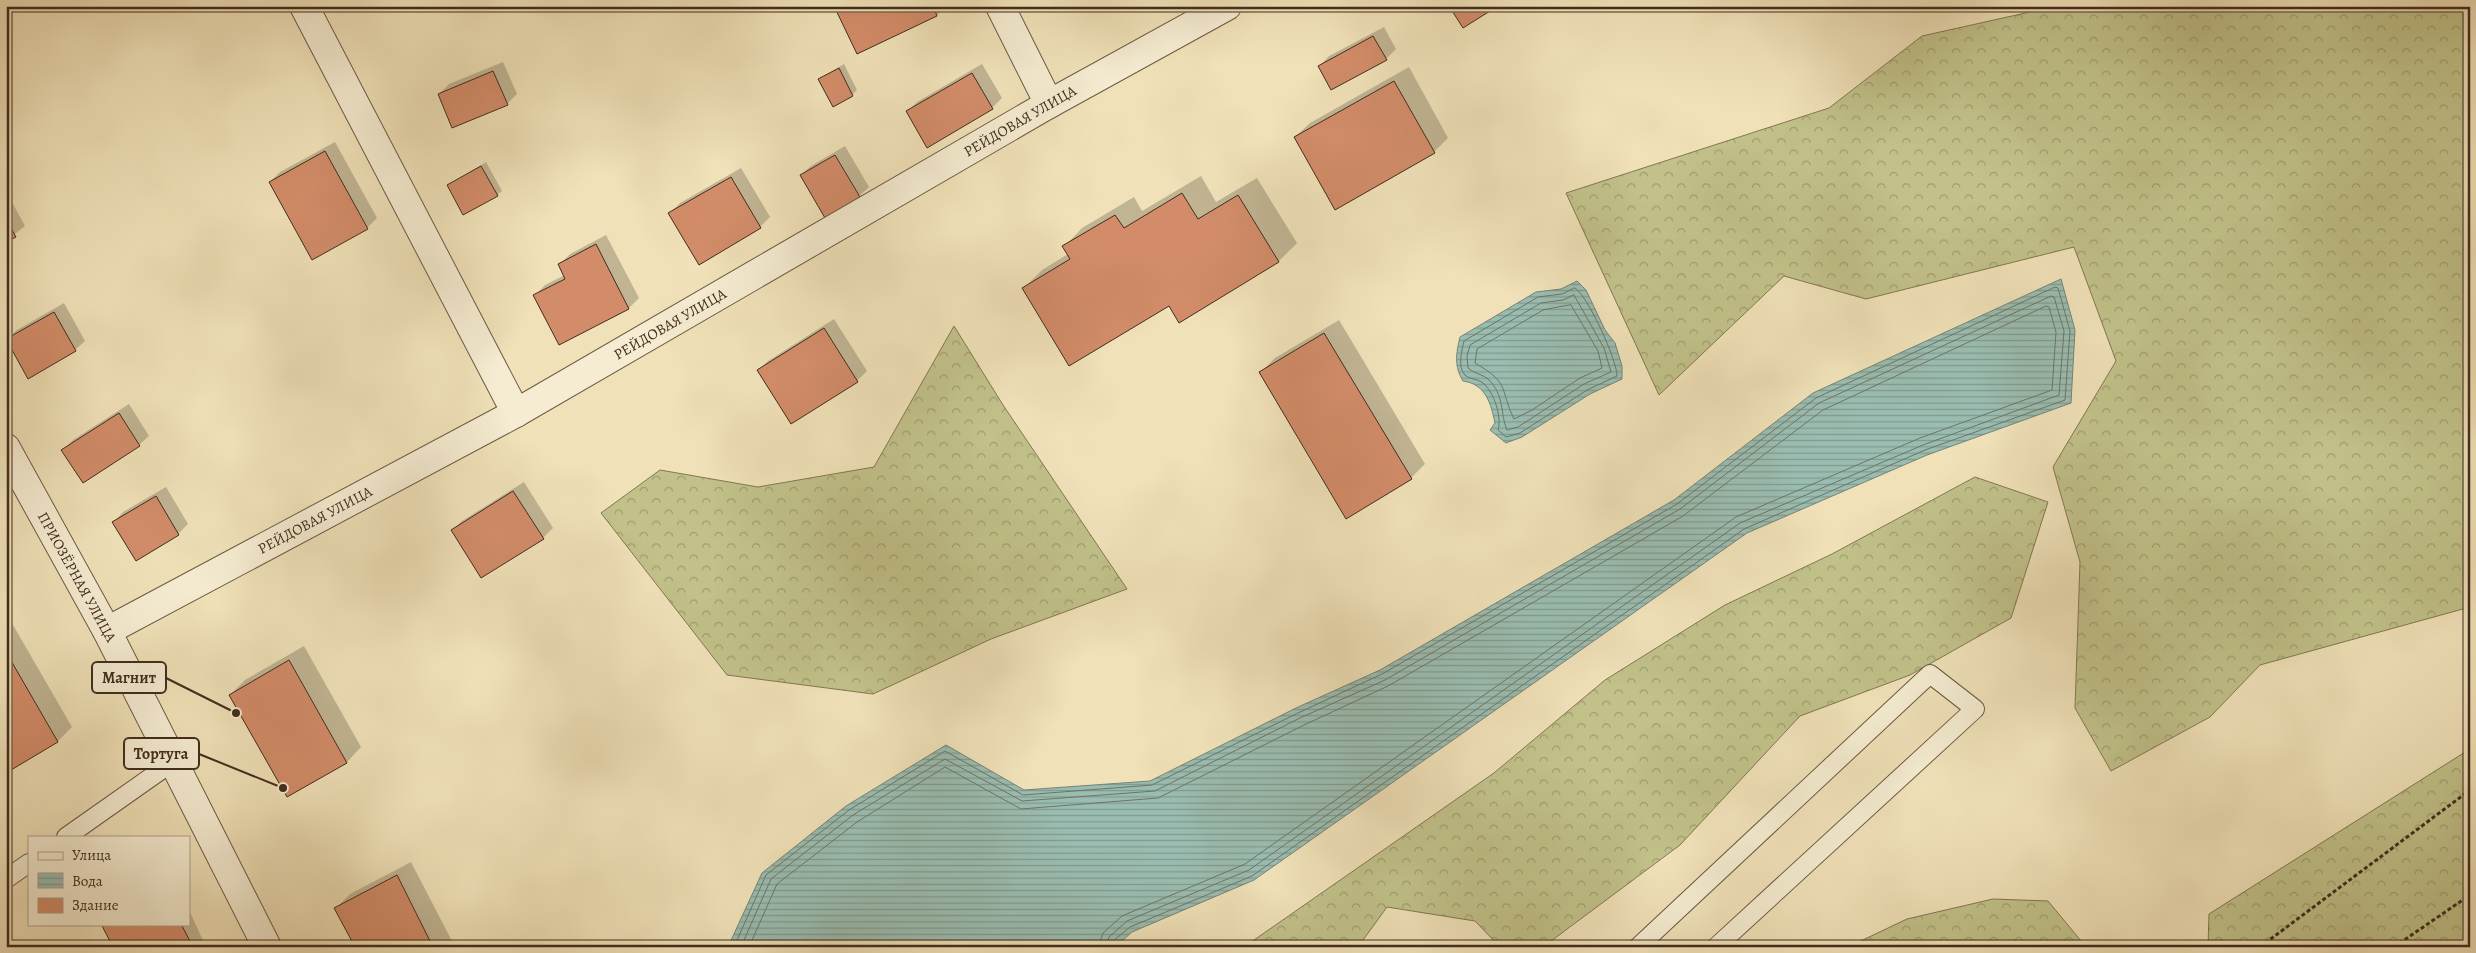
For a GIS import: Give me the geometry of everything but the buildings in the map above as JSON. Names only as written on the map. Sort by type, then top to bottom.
[{"type":"street","points":[[304,6],[516,413]]},
{"type":"street","points":[[1000,6],[1048,104]]},
{"type":"street","name":"РЕЙДОВАЯ УЛИЦА","points":[[107,631],[516,413],[1048,104],[1226,6]]},
{"type":"street","name":"ПРИОЗЁРНАЯ УЛИЦА","points":[[6,448],[107,631],[267,947]]},
{"type":"lane","points":[[1638,947],[1930,674],[1975,709],[1716,947]]},
{"type":"lane","points":[[67,836],[174,761]]},
{"type":"lane","points":[[6,879],[28,864]]},
{"type":"path","points":[[2260,947],[2470,790]]},
{"type":"path","points":[[2394,947],[2470,895]]},
{"type":"green space","points":[[2057,6],[2470,6],[2470,607],[2260,665],[2210,717],[2111,771],[2075,708],[2080,562],[2053,467],[2116,361],[2074,247],[1866,299],[1784,276],[1659,395],[1566,193],[1829,108],[1922,36]]},
{"type":"green space","points":[[954,326],[1003,405],[1127,589],[991,639],[873,694],[727,675],[601,513],[660,470],[758,487],[874,467]]},
{"type":"green space","points":[[1975,477],[2048,502],[2011,618],[1910,675],[1800,716],[1680,845],[1543,947],[1500,947],[1475,921],[1387,907],[1358,947],[1244,947],[1494,773],[1605,680],[1725,605],[1832,554]]},
{"type":"green space","points":[[2470,749],[2470,947],[2208,947],[2209,914]]},
{"type":"green space","points":[[1993,899],[2048,901],[2086,947],[1848,947],[1907,919]]},
{"type":"water","points":[[2061,279],[2075,330],[2071,403],[1927,455],[1747,533],[1254,880],[1132,932],[1115,947],[728,947],[762,873],[846,806],[946,745],[1024,790],[1150,781],[1296,708],[1380,670],[1674,500],[1813,393]]},
{"type":"water","points":[[1577,281],[1586,290],[1605,330],[1615,343],[1622,366],[1622,379],[1590,394],[1522,437],[1506,443],[1490,430],[1495,423],[1492,409],[1486,396],[1477,386],[1463,381],[1460,376],[1457,360],[1460,337],[1536,292],[1561,289]]},
{"type":"place","name":"Магнит","points":[[236,713]]},
{"type":"place","name":"Тортуга","points":[[283,788]]}]
